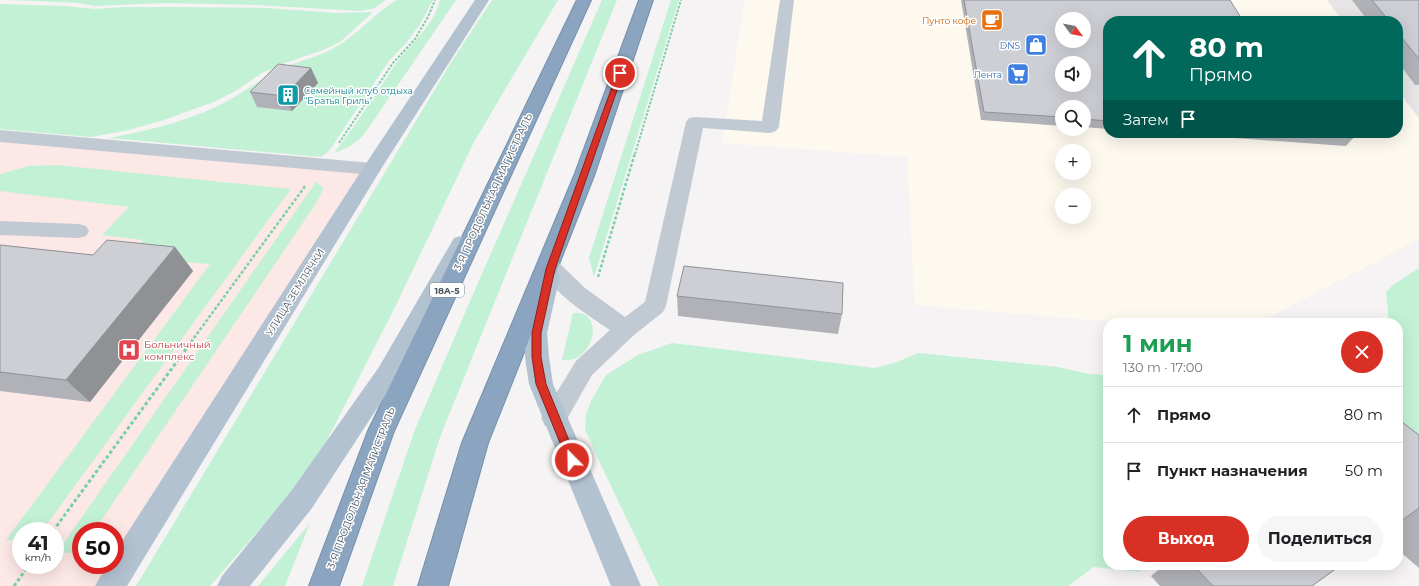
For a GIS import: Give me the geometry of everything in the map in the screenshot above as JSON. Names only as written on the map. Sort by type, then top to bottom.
[{"type":"highway","name":"3-Я ПРОДОЛЬНАЯ МАГИСТРАЛЬ","points":[[324,586],[381,430],[584,0]]},
{"type":"highway","points":[[433,586],[475,443],[584,176],[646,0]]},
{"type":"main road","name":"УЛИЦА ЗЕМЛЯЧКИ","points":[[110,586],[372,169],[482,0]]},
{"type":"main road","points":[[232,586],[302,499],[387,374],[504,167]]},
{"type":"main road","points":[[584,176],[551,269],[536,333],[537,357],[541,384],[554,418],[626,586]]},
{"type":"lane","points":[[554,418],[584,368],[626,329],[655,306],[695,122],[770,126],[787,0]]},
{"type":"lane","points":[[0,148],[8,137],[372,169]]},
{"type":"lane","points":[[0,228],[78,231]]},
{"type":"lane","points":[[551,269],[569,289],[626,329]]},
{"type":"path","points":[[60,522],[292,201],[342,139],[393,63],[415,39],[428,17],[435,0]]},
{"type":"path","points":[[590,305],[681,0]]},
{"type":"path","points":[[14,586],[23,574]]},
{"type":"shaded area","points":[[745,0],[1327,0],[1339,16],[1103,16],[1103,138],[1403,138],[1403,97],[1419,118],[1419,239],[1268,318],[1103,318],[1103,321],[915,305],[907,157],[722,143]]},
{"type":"shaded area","points":[[1327,0],[1419,0],[1419,118],[1403,97],[1403,16],[1339,16]]},
{"type":"shaded area","name":"Больничный комплекс","points":[[0,136],[372,169],[124,564],[124,522],[72,522],[72,574],[118,574],[110,586],[0,586]]},
{"type":"green space","points":[[12,0],[386,0],[373,9],[358,11],[256,5],[166,3],[94,6],[79,3]]},
{"type":"green space","points":[[397,0],[433,0],[420,24],[407,42],[388,62],[329,151],[321,157],[109,138],[174,123],[221,104],[277,70],[317,56],[339,45],[354,35],[382,10]]},
{"type":"green space","points":[[440,0],[456,0],[365,133],[351,145],[334,153],[358,121],[395,65],[432,19]]},
{"type":"green space","points":[[492,0],[558,0],[474,142],[396,305],[321,452],[298,485],[210,586],[136,586],[452,61]]},
{"type":"green space","points":[[602,0],[617,0],[440,437],[393,586],[362,586],[414,432]]},
{"type":"green space","points":[[671,0],[679,0],[594,277],[589,258]]},
{"type":"green space","points":[[0,4],[65,6],[95,9],[126,7],[183,7],[267,8],[336,13],[373,12],[340,42],[262,73],[237,90],[216,101],[164,120],[129,130],[91,137],[0,129]]},
{"type":"green space","points":[[58,165],[291,189],[49,522],[19,522],[210,264],[128,258],[143,240],[102,235],[129,207],[0,191],[0,174],[28,166]]},
{"type":"green space","points":[[316,182],[324,188],[315,205],[100,522],[78,522]]},
{"type":"green space","points":[[1419,268],[1419,489],[1403,475],[1403,318],[1387,318],[1386,292],[1393,285]]},
{"type":"green space","points":[[573,313],[584,314],[590,320],[593,332],[592,339],[585,351],[580,356],[573,359],[562,360]]},
{"type":"green space","points":[[672,343],[875,368],[897,362],[918,353],[1058,367],[1089,374],[1103,375],[1103,568],[1094,567],[1068,586],[659,586],[585,429],[586,415],[591,401],[606,375],[638,355]]},
{"type":"green space","points":[[310,523],[285,586],[258,586]]},
{"type":"green space","points":[[72,531],[72,552],[64,553],[64,543]]},
{"type":"green space","points":[[12,532],[12,540],[6,540]]},
{"type":"green space","points":[[1122,570],[1141,570],[1140,572]]},
{"type":"building","name":"Лента","points":[[964,0],[1230,0],[1240,16],[1103,16],[1103,121],[1091,120],[1091,100],[1055,100],[1055,117],[984,112]]},
{"type":"building","points":[[1372,0],[1419,0],[1419,59],[1403,39],[1403,16],[1385,16]]},
{"type":"building","points":[[278,64],[311,68],[284,96],[250,92]]},
{"type":"building","points":[[107,240],[175,247],[66,380],[0,372],[0,245],[93,255]]},
{"type":"building","points":[[684,266],[843,283],[842,314],[677,296]]},
{"type":"building","points":[[1403,423],[1419,435],[1419,508],[1403,519]]},
{"type":"building","points":[[1198,570],[1334,570],[1312,586],[1213,586]]},
{"type":"place","name":"Пунто кофе","points":[[992,20]]},
{"type":"place","name":"DNS","points":[[1036,45]]},
{"type":"place","name":"Лента","points":[[1018,74]]},
{"type":"place","name":"Семейный клуб отдыха \"Братья Гриль\"","points":[[288,95]]},
{"type":"place","name":"Больничный комплекс","points":[[129,350]]},
{"type":"route","points":[[572,460],[541,384],[537,357],[536,333],[551,269],[620,73]]}]
